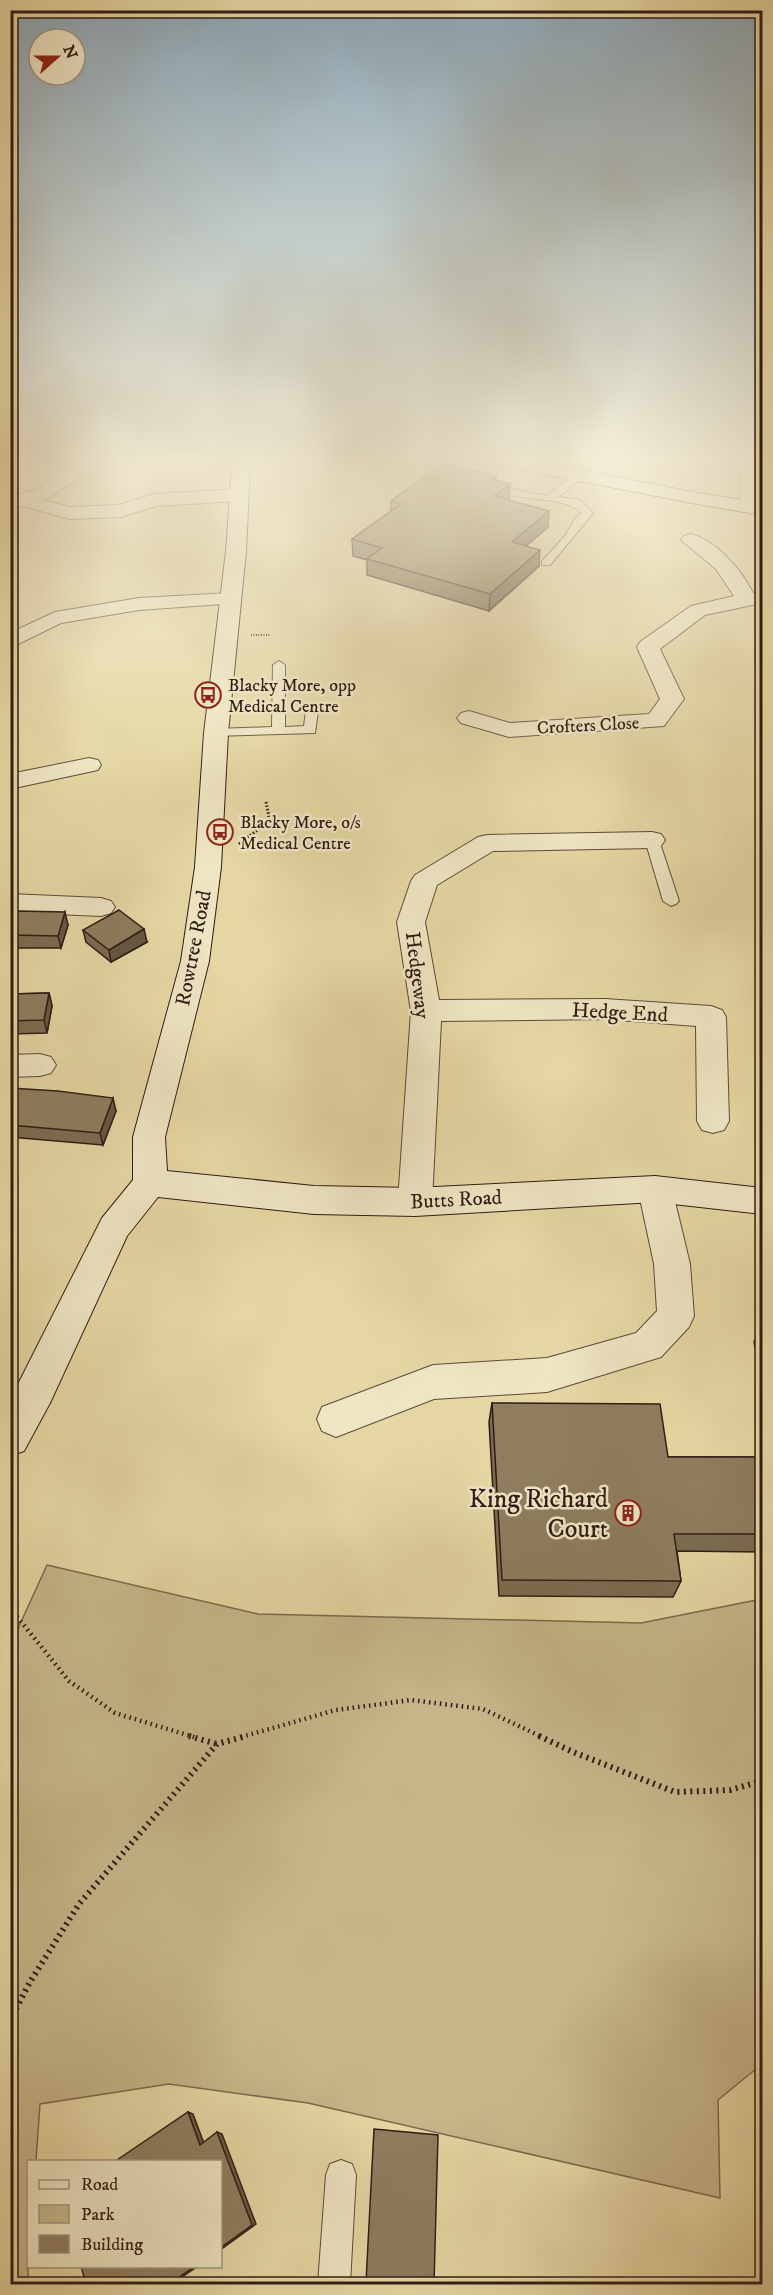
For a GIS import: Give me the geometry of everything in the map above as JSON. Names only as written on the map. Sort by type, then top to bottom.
[{"type":"street","name":"Rowtree Road","points":[[150,1183],[149,1137],[195,961],[208,867],[216,733],[233,564]]},
{"type":"street","name":"Crofters Close","points":[[469,718],[509,730],[656,722],[672,699],[648,647],[698,610],[754,599],[724,564]]},
{"type":"street","points":[[10,642],[55,618],[139,604],[230,599]]},
{"type":"street","points":[[10,782],[89,765]]},
{"type":"street","name":"Hedgeway","points":[[415,1202],[426,1011],[411,922],[425,881],[487,843],[652,840]]},
{"type":"street","points":[[10,903],[101,907]]},
{"type":"street","name":"Hedge End","points":[[426,1011],[605,1008],[711,1017],[713,1121]]},
{"type":"street","points":[[10,1438],[36,1391],[114,1228],[150,1183]]},
{"type":"street","name":"Butts Road","points":[[150,1183],[314,1200],[415,1202],[655,1189],[762,1201]]},
{"type":"street","points":[[336,1419],[433,1382],[547,1376],[648,1346],[676,1316],[672,1264],[655,1189]]},
{"type":"lane","points":[[278,731],[279,665]]},
{"type":"lane","points":[[216,733],[310,730],[312,711]]},
{"type":"lane","points":[[652,840],[670,901]]},
{"type":"lane","points":[[334,2284],[341,2175]]},
{"type":"path","points":[[266,802],[269,817]]},
{"type":"path","points":[[10,1608],[69,1681],[115,1713],[217,1744],[336,1710],[411,1700],[483,1709],[573,1752],[675,1792],[730,1790],[762,1781]]},
{"type":"path","points":[[10,2020],[30,1982],[79,1904],[217,1744]]},
{"type":"green space","points":[[47,1565],[258,1614],[641,1623],[762,1599],[762,2064],[718,2100],[720,2198],[308,2103],[169,2084],[40,2104],[36,2160],[27,2160],[28,2284],[11,2284],[10,1646]]},
{"type":"building","points":[[385,564],[524,564],[490,594]]},
{"type":"building","points":[[119,910],[144,929],[109,950],[83,930]]},
{"type":"building","points":[[18,911],[65,912],[58,936],[11,935]]},
{"type":"building","points":[[49,993],[44,1020],[10,1021],[10,994]]},
{"type":"building","points":[[10,1088],[113,1098],[100,1133],[10,1125]]},
{"type":"building","name":"King Richard Court","points":[[492,1403],[660,1404],[668,1457],[762,1457],[762,1534],[674,1534],[681,1581],[502,1580]]},
{"type":"building","points":[[188,2112],[200,2145],[217,2132],[252,2225],[222,2247],[222,2160],[117,2160]]},
{"type":"building","points":[[374,2129],[438,2135],[434,2284],[366,2282]]},
{"type":"building","points":[[82,2268],[192,2268],[169,2284],[86,2284]]},
{"type":"place","name":"Blacky More, opp Medical Centre","points":[[208,695]]},
{"type":"place","name":"Blacky More, o/s Medical Centre","points":[[220,832]]},
{"type":"place","name":"King Richard Court","points":[[628,1513]]}]
